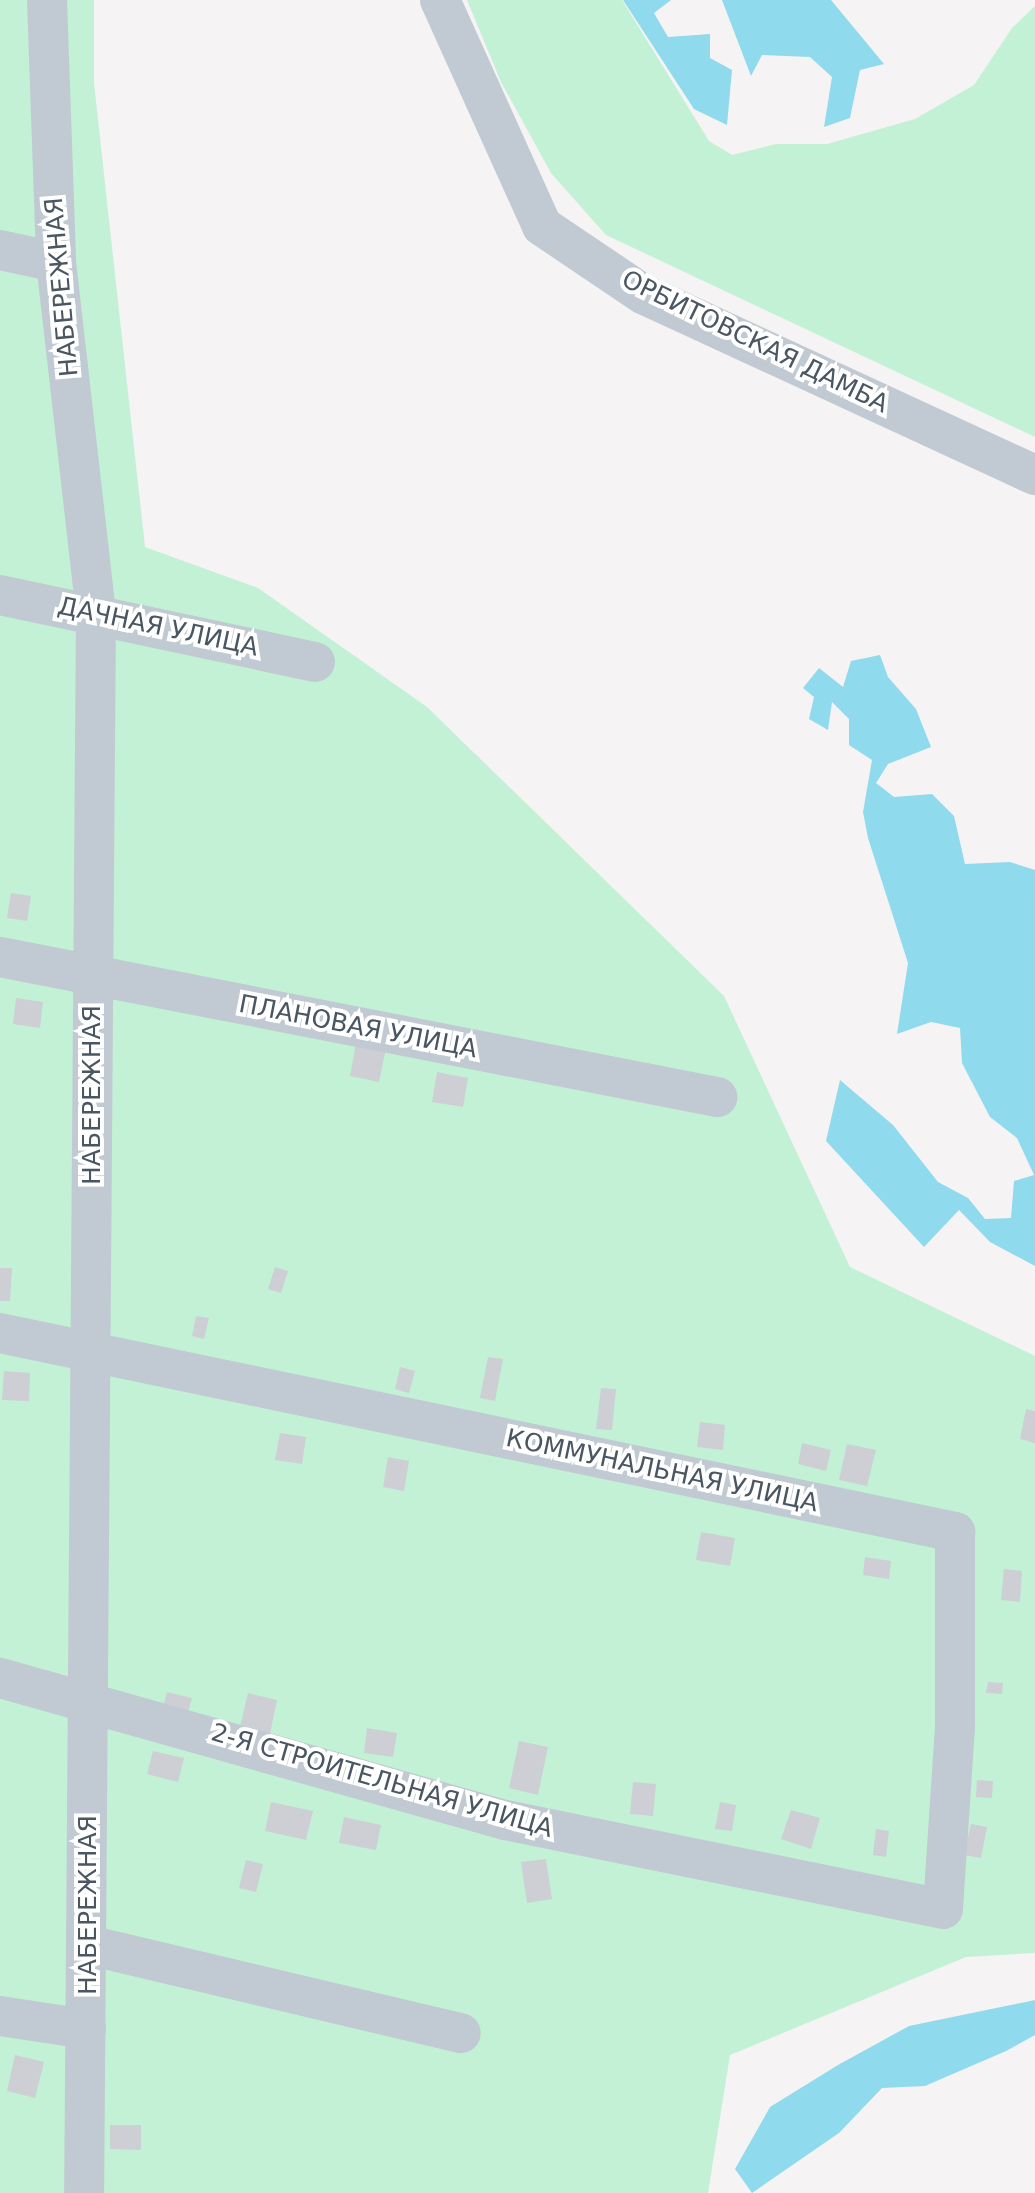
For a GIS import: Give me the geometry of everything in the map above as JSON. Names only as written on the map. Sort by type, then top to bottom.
[{"type":"street","name":"НАБЕРЕЖНАЯ","points":[[47,0],[56,262],[96,612],[84,2193]]},
{"type":"street","name":"ОРБИТОВСКАЯ ДАМБА","points":[[440,0],[542,226],[643,294],[1035,475]]},
{"type":"street","points":[[0,250],[56,262]]},
{"type":"street","name":"ДАЧНАЯ УЛИЦА","points":[[0,595],[96,612],[315,662]]},
{"type":"street","name":"ПЛАНОВАЯ УЛИЦА","points":[[0,957],[717,1097]]},
{"type":"street","name":"КОММУНАЛЬНАЯ УЛИЦА","points":[[0,1332],[955,1532],[954,1727],[943,1909]]},
{"type":"street","name":"2-Я СТРОИТЕЛЬНАЯ УЛИЦА","points":[[0,1678],[88,1698],[504,1820],[943,1909]]},
{"type":"street","points":[[88,1945],[461,2033]]},
{"type":"street","points":[[0,2016],[86,2029]]},
{"type":"green space","points":[[0,0],[94,0],[94,83],[145,547],[258,588],[427,707],[724,996],[850,1267],[1035,1356],[1035,1953],[966,1957],[730,2055],[708,2193],[0,2193]]},
{"type":"green space","points":[[467,0],[622,0],[709,141],[732,155],[776,144],[827,144],[915,119],[974,85],[1012,28],[1035,6],[1035,437],[606,235],[551,173],[501,82]]},
{"type":"water","points":[[623,0],[671,0],[654,13],[668,37],[710,34],[710,58],[732,70],[727,125],[694,109]]},
{"type":"water","points":[[722,0],[831,0],[884,64],[860,70],[850,118],[824,127],[832,77],[810,57],[762,55],[751,76]]},
{"type":"water","points":[[880,655],[888,677],[916,709],[931,747],[888,764],[876,783],[894,797],[932,794],[954,816],[965,864],[1010,862],[1035,870],[1035,1266],[990,1242],[959,1210],[924,1247],[826,1141],[840,1080],[893,1125],[938,1182],[968,1198],[985,1219],[1011,1218],[1014,1181],[1034,1175],[1017,1138],[990,1117],[962,1063],[960,1028],[931,1022],[897,1034],[908,963],[863,812],[872,760],[849,745],[849,719],[832,702],[828,730],[809,719],[814,697],[803,688],[819,668],[843,687],[851,661]]},
{"type":"water","points":[[1035,2000],[1035,2035],[925,2086],[882,2088],[839,2133],[752,2193],[735,2169],[770,2107],[838,2065],[909,2026]]},
{"type":"building","points":[[11,893],[31,896],[27,921],[7,918]]},
{"type":"building","points":[[16,998],[43,1002],[40,1028],[13,1024]]},
{"type":"building","points":[[356,1043],[386,1048],[379,1082],[350,1076]]},
{"type":"building","points":[[437,1072],[468,1078],[463,1107],[432,1102]]},
{"type":"building","points":[[275,1267],[288,1271],[281,1293],[268,1289]]},
{"type":"building","points":[[0,1268],[12,1268],[10,1301],[0,1301]]},
{"type":"building","points":[[196,1316],[209,1318],[204,1339],[192,1336]]},
{"type":"building","points":[[488,1357],[503,1359],[495,1401],[480,1398]]},
{"type":"building","points":[[400,1367],[415,1371],[409,1393],[395,1389]]},
{"type":"building","points":[[4,1371],[30,1373],[29,1401],[2,1400]]},
{"type":"building","points":[[601,1388],[616,1389],[612,1430],[596,1429]]},
{"type":"building","points":[[1026,1409],[1035,1411],[1035,1443],[1020,1439]]},
{"type":"building","points":[[700,1422],[725,1425],[723,1450],[697,1447]]},
{"type":"building","points":[[280,1433],[306,1437],[302,1464],[275,1460]]},
{"type":"building","points":[[802,1443],[831,1450],[826,1471],[798,1464]]},
{"type":"building","points":[[847,1444],[876,1450],[867,1486],[839,1480]]},
{"type":"building","points":[[388,1457],[409,1461],[404,1491],[383,1487]]},
{"type":"building","points":[[701,1532],[735,1538],[730,1566],[696,1560]]},
{"type":"building","points":[[865,1557],[891,1561],[889,1579],[863,1575]]},
{"type":"building","points":[[1004,1569],[1022,1571],[1020,1602],[1001,1600]]},
{"type":"building","points":[[988,1682],[1003,1683],[1002,1694],[986,1693]]},
{"type":"building","points":[[167,1692],[192,1698],[187,1716],[162,1710]]},
{"type":"building","points":[[248,1693],[277,1700],[270,1734],[240,1727]]},
{"type":"building","points":[[367,1728],[397,1733],[393,1757],[364,1753]]},
{"type":"building","points":[[519,1741],[548,1747],[538,1795],[509,1788]]},
{"type":"building","points":[[153,1751],[184,1758],[178,1782],[147,1774]]},
{"type":"building","points":[[977,1780],[993,1781],[992,1798],[976,1797]]},
{"type":"building","points":[[633,1782],[656,1784],[653,1816],[630,1814]]},
{"type":"building","points":[[271,1802],[313,1811],[306,1840],[265,1831]]},
{"type":"building","points":[[720,1802],[736,1805],[732,1831],[715,1829]]},
{"type":"building","points":[[791,1810],[820,1818],[811,1849],[781,1839]]},
{"type":"building","points":[[344,1817],[381,1825],[376,1850],[339,1843]]},
{"type":"building","points":[[971,1824],[987,1827],[981,1858],[964,1855]]},
{"type":"building","points":[[876,1829],[889,1831],[886,1857],[873,1855]]},
{"type":"building","points":[[546,1859],[552,1899],[527,1903],[521,1862]]},
{"type":"building","points":[[246,1860],[263,1864],[256,1892],[239,1888]]},
{"type":"building","points":[[15,2055],[44,2062],[35,2098],[7,2091]]},
{"type":"building","points":[[110,2125],[141,2125],[141,2150],[110,2149]]}]
